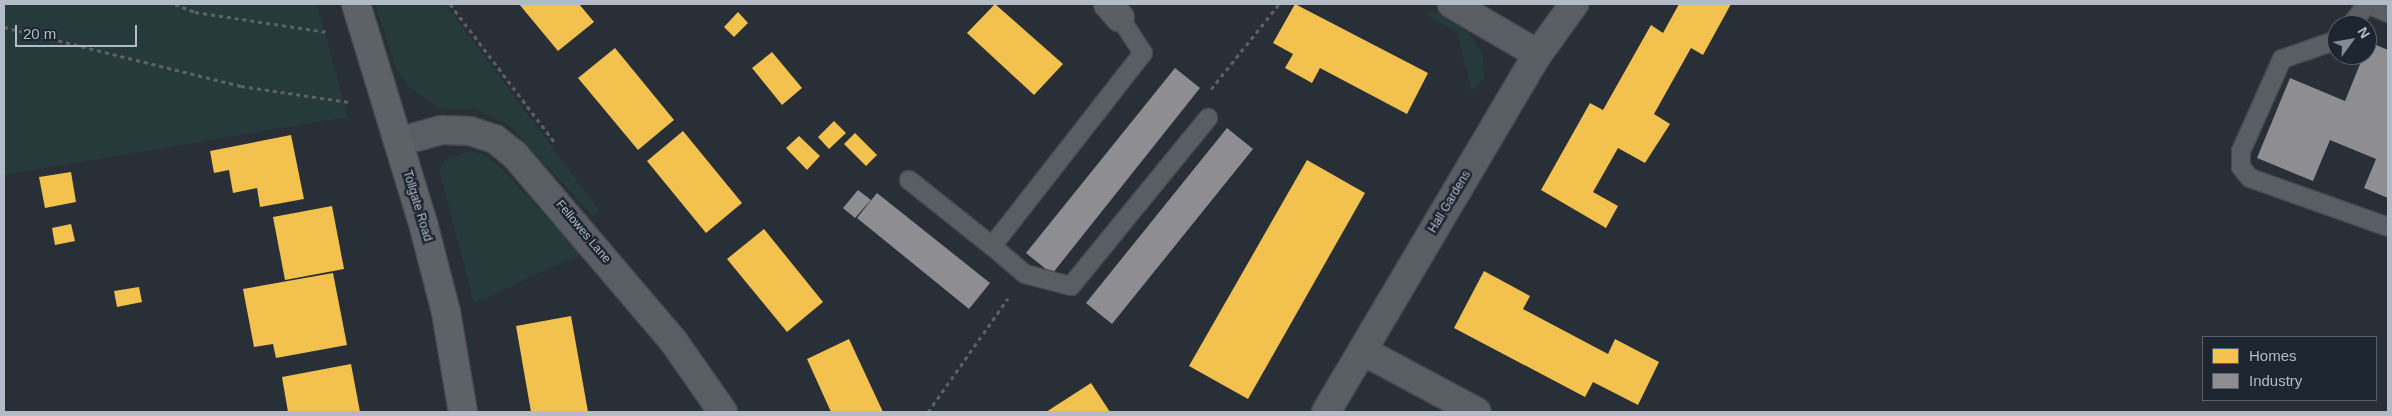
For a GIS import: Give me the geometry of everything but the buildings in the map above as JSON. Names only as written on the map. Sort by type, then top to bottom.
[{"type":"street","name":"Tollgate Road","points":[[356,4],[398,142],[446,312],[463,412]]},
{"type":"street","points":[[1452,4],[1538,54]]},
{"type":"street","name":"Hall Gardens","points":[[1326,412],[1538,54],[1574,4]]},
{"type":"street","name":"Fellowes Lane","points":[[398,142],[442,130],[470,131],[495,139],[515,155],[674,342],[723,412]]},
{"type":"street","points":[[1362,351],[1477,412]]},
{"type":"lane","points":[[2359,15],[2367,4],[2388,13]]},
{"type":"lane","points":[[992,246],[1143,52],[1114,11]]},
{"type":"lane","points":[[2327,43],[2282,59],[2241,151],[2242,167],[2250,178],[2388,227]]},
{"type":"lane","points":[[909,180],[1025,274],[1071,286],[1208,118]]},
{"type":"path","points":[[175,4],[195,12],[367,38]]},
{"type":"path","points":[[450,4],[562,152]]},
{"type":"path","points":[[1208,118],[1211,86],[1279,4]]},
{"type":"path","points":[[4,27],[242,86],[349,102],[384,98]]},
{"type":"path","points":[[928,412],[1025,274]]},
{"type":"shaded area","points":[[4,4],[317,4],[348,117],[4,175]]},
{"type":"shaded area","points":[[375,4],[445,4],[600,211],[593,216],[509,125],[474,109],[441,109],[410,88],[396,68]]},
{"type":"shaded area","points":[[1433,11],[1468,32],[1483,55],[1484,77],[1472,93],[1457,33],[1426,15]]},
{"type":"shaded area","points":[[469,152],[483,154],[499,166],[581,254],[474,303],[439,170],[445,160]]}]
